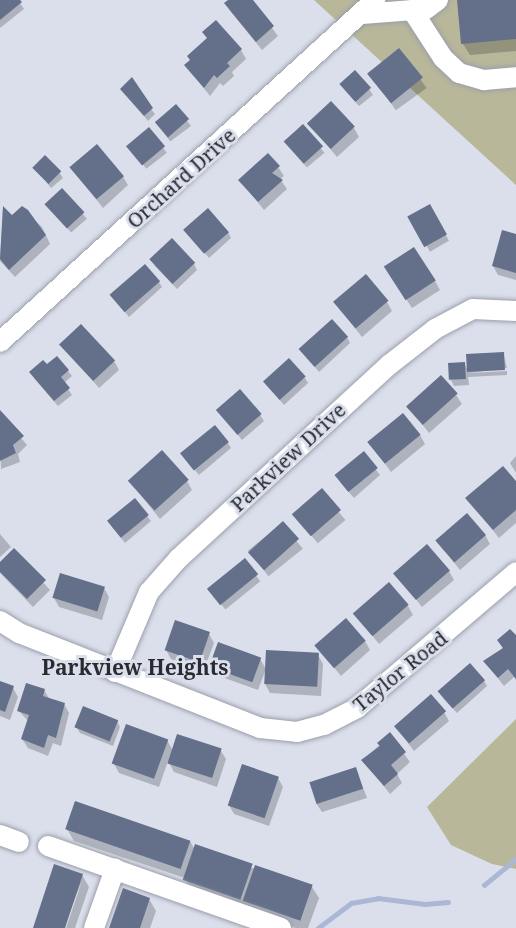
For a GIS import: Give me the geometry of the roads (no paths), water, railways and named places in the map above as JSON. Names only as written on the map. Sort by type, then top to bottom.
[{"type":"street","name":"Orchard Drive","points":[[0,342],[369,7],[426,9],[438,0]]},
{"type":"street","points":[[412,10],[443,58],[459,73],[484,80],[516,77]]},
{"type":"street","name":"Parkview Drive","points":[[115,672],[149,592],[179,558],[389,365],[435,329],[473,309],[516,311]]},
{"type":"street","name":"Taylor Road","points":[[0,621],[20,633],[260,728],[297,732],[324,725],[357,708],[516,572]]},
{"type":"street","points":[[48,846],[281,928]]},
{"type":"street","points":[[94,928],[115,869]]},
{"type":"waterway","points":[[484,885],[516,859]]},
{"type":"waterway","points":[[318,928],[351,903],[378,898],[425,904],[448,902]]},
{"type":"district","name":"Parkview Heights","points":[[135,667]]}]
